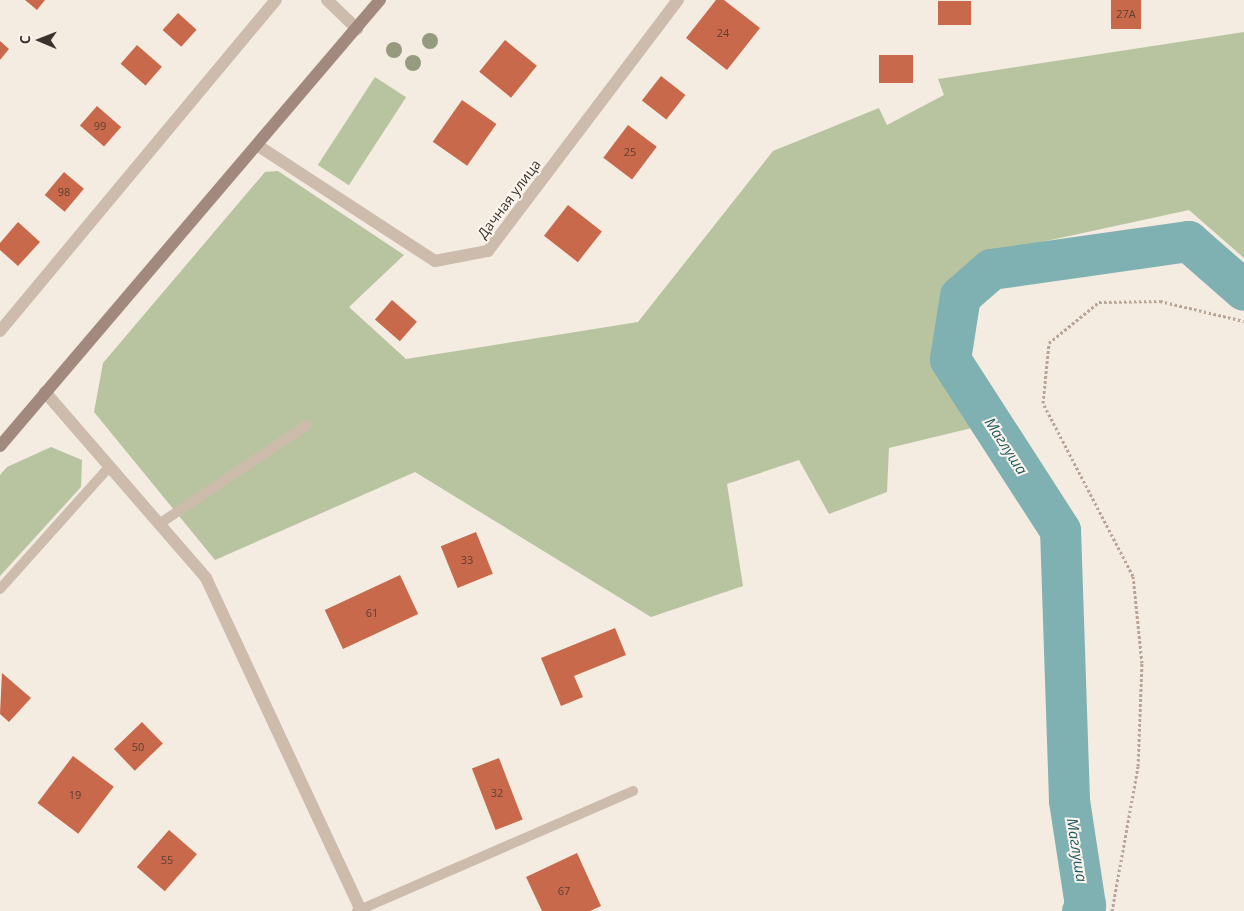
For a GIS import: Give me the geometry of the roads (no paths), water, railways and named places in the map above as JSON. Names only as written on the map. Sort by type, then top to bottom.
[{"type":"main road","points":[[0,446],[380,0]]},
{"type":"street","points":[[0,331],[276,0]]},
{"type":"street","points":[[327,0],[357,29]]},
{"type":"street","name":"Дачная улица","points":[[257,145],[435,261],[488,251],[678,0]]},
{"type":"street","points":[[45,392],[206,578],[359,910]]},
{"type":"lane","points":[[159,524],[308,425]]},
{"type":"lane","points":[[0,589],[109,467]]},
{"type":"lane","points":[[359,910],[633,791]]},
{"type":"waterway","name":"Маглуша","points":[[1082,911],[1085,905],[1069,800],[1060,530],[950,359],[960,296],[991,269],[1188,241],[1244,290]]}]
